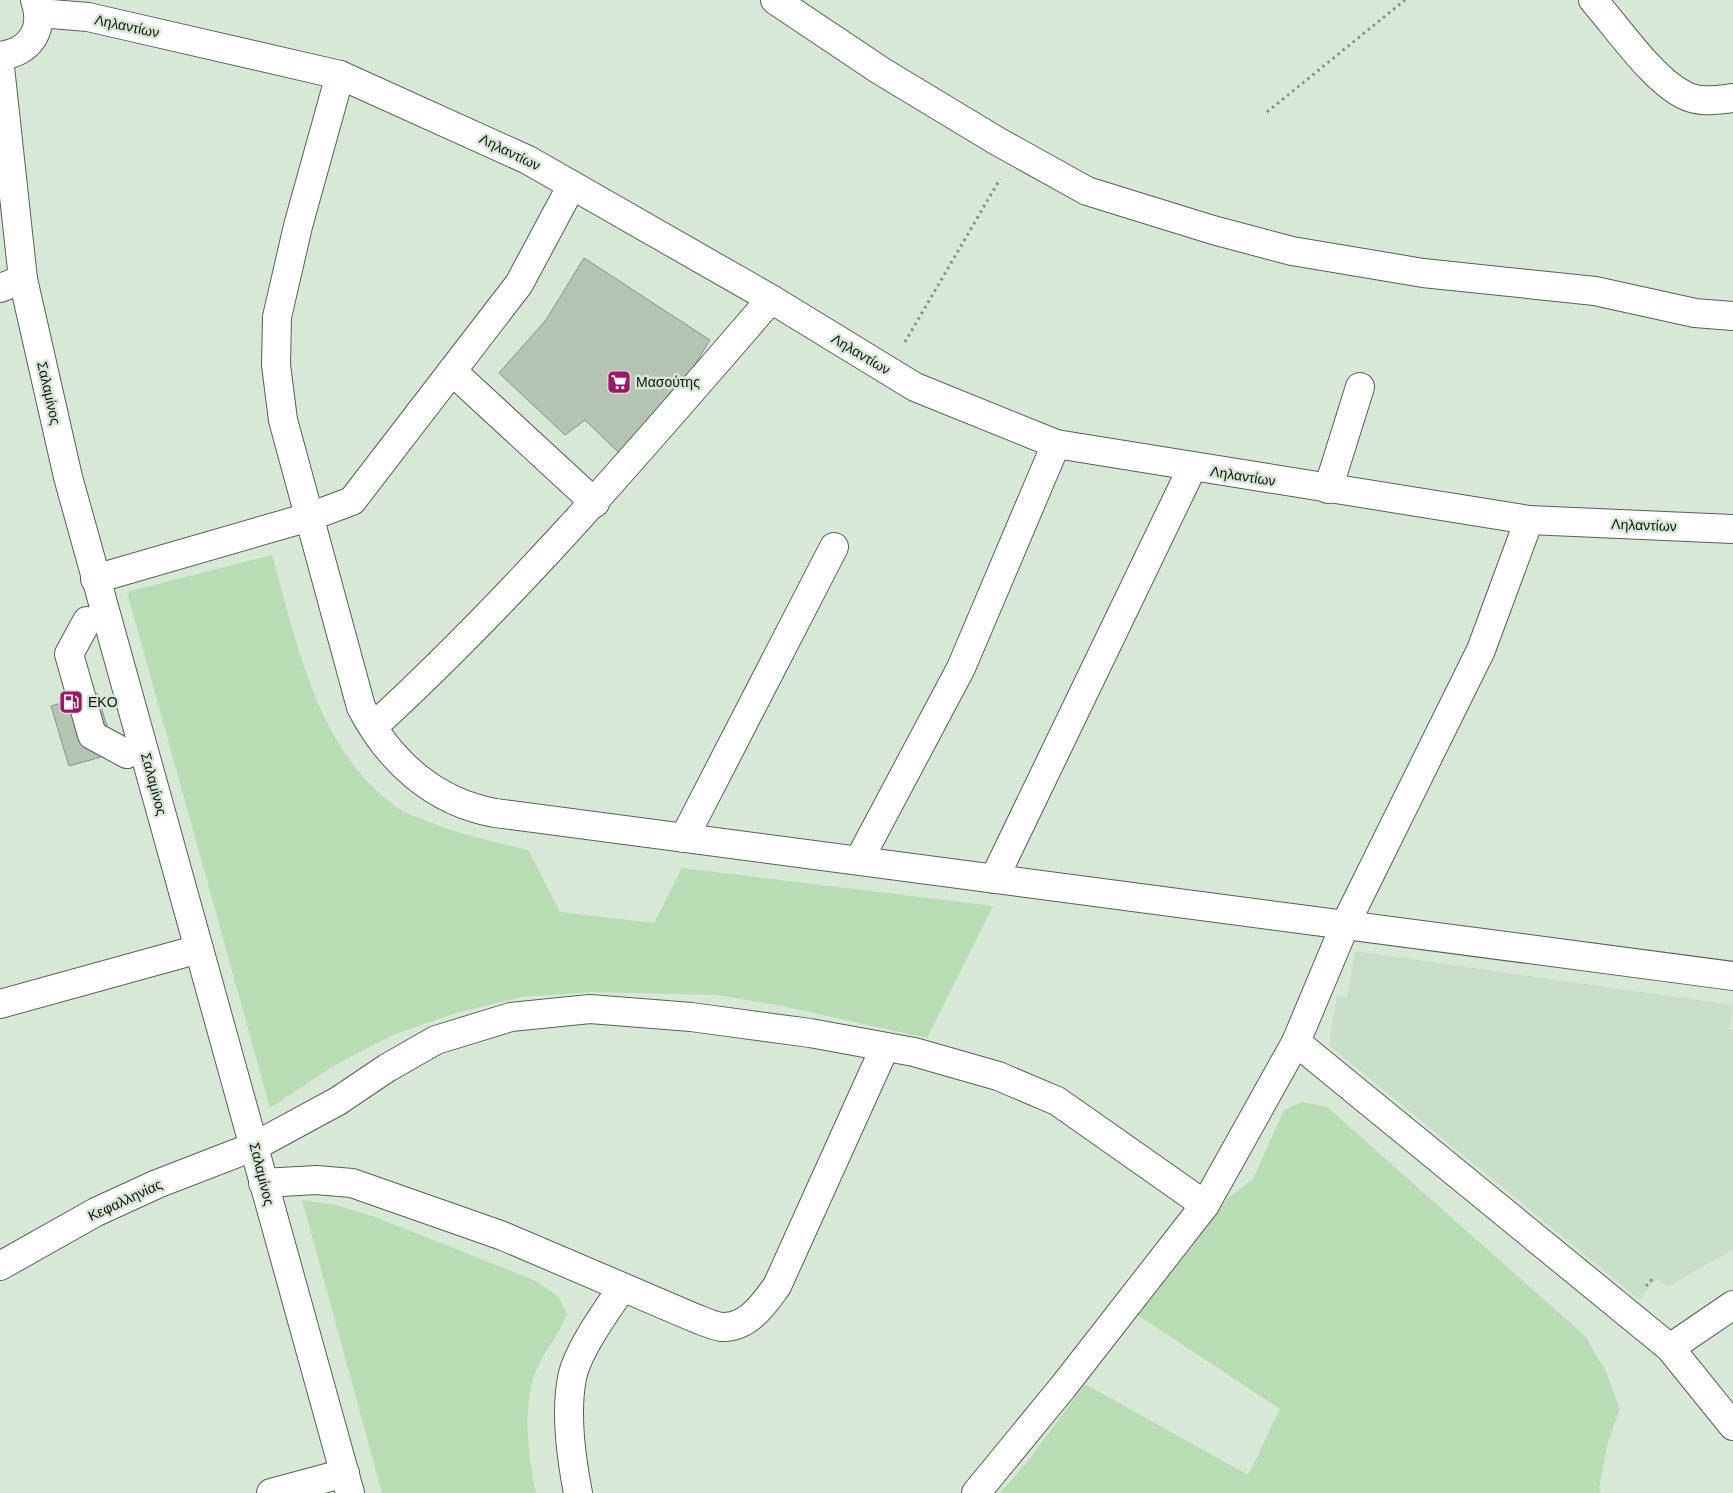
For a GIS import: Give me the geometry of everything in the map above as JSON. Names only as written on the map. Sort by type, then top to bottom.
[{"type":"street","points":[[775,0],[881,71],[1016,152],[1087,191],[1213,230],[1292,251],[1423,273],[1595,291],[1695,313],[1733,316]]},
{"type":"street","points":[[1593,0],[1660,78],[1684,95],[1705,101],[1733,98]]},
{"type":"street","points":[[0,56],[12,54],[24,48],[34,38],[39,26],[37,6]]},
{"type":"street","name":"Ληλαντίων","points":[[37,6],[340,75],[528,160],[771,299],[915,386],[1056,444],[1328,490],[1529,520],[1733,529]]},
{"type":"street","name":"Σαλαμίνος","points":[[0,66],[12,284],[68,477],[348,1483]]},
{"type":"street","points":[[340,75],[298,226],[276,322],[276,365],[280,409],[358,697],[373,727],[389,751],[410,772],[440,793],[470,806],[495,813],[1733,976]]},
{"type":"street","points":[[95,579],[309,517],[352,501],[519,284],[572,185]]},
{"type":"street","points":[[373,727],[438,667],[594,503],[771,299]]},
{"type":"street","points":[[452,371],[594,503]]},
{"type":"street","points":[[1328,490],[1360,386]]},
{"type":"street","points":[[859,860],[961,668],[1056,444]]},
{"type":"street","points":[[994,879],[1192,468]]},
{"type":"street","points":[[976,1493],[1063,1387],[1205,1205],[1296,1042],[1345,925],[1481,650],[1529,520]]},
{"type":"street","points":[[684,838],[834,548]]},
{"type":"street","points":[[87,621],[69,654],[92,735],[127,754]]},
{"type":"street","points":[[0,1004],[199,949]]},
{"type":"street","name":"Κεφαλληνίας","points":[[0,1266],[96,1212],[157,1184],[255,1146],[338,1101],[387,1068],[436,1040],[510,1017],[590,1010],[682,1016],[810,1033],[914,1052],[998,1076],[1057,1101],[1205,1205]]},
{"type":"street","points":[[1296,1042],[1670,1348],[1733,1426]]},
{"type":"street","points":[[263,1183],[316,1180],[352,1183],[503,1236],[695,1318],[721,1327],[741,1324],[758,1311],[777,1286],[885,1047]]},
{"type":"street","points":[[578,1493],[569,1412],[572,1376],[595,1327],[622,1288]]},
{"type":"street","points":[[1670,1348],[1733,1305]]},
{"type":"street","points":[[271,1493],[348,1483]]},
{"type":"path","points":[[1267,112],[1405,0]]},
{"type":"path","points":[[888,370],[1016,152]]},
{"type":"shaded area","points":[[1355,951],[1733,1005],[1729,1029],[1733,1030],[1733,1249],[1668,1287],[1656,1279],[1640,1300],[1329,1045],[1337,996],[1347,998]]},
{"type":"green space","points":[[272,555],[301,659],[314,694],[329,727],[348,757],[370,785],[398,808],[435,824],[461,833],[528,850],[560,912],[654,923],[682,868],[993,906],[927,1038],[782,1006],[716,995],[593,992],[521,997],[456,1013],[393,1035],[335,1065],[270,1108],[127,592]]},
{"type":"green space","points":[[1302,1102],[1327,1107],[1585,1336],[1606,1372],[1620,1409],[1608,1442],[1599,1488],[1601,1493],[1000,1493],[1028,1461],[1085,1384],[1248,1475],[1280,1409],[1136,1314],[1189,1251],[1228,1198],[1253,1179],[1284,1110]]},
{"type":"green space","points":[[302,1200],[336,1205],[375,1217],[534,1280],[558,1296],[567,1314],[560,1330],[539,1364],[529,1400],[529,1448],[536,1493],[382,1493]]},
{"type":"building","points":[[584,258],[710,340],[669,407],[621,455],[585,420],[565,435],[499,373],[546,320]]},
{"type":"building","points":[[97,693],[115,753],[69,766],[51,706]]},
{"type":"place","name":"Μασούτης","points":[[619,382]]},
{"type":"place","name":"EKO","points":[[71,702]]}]
